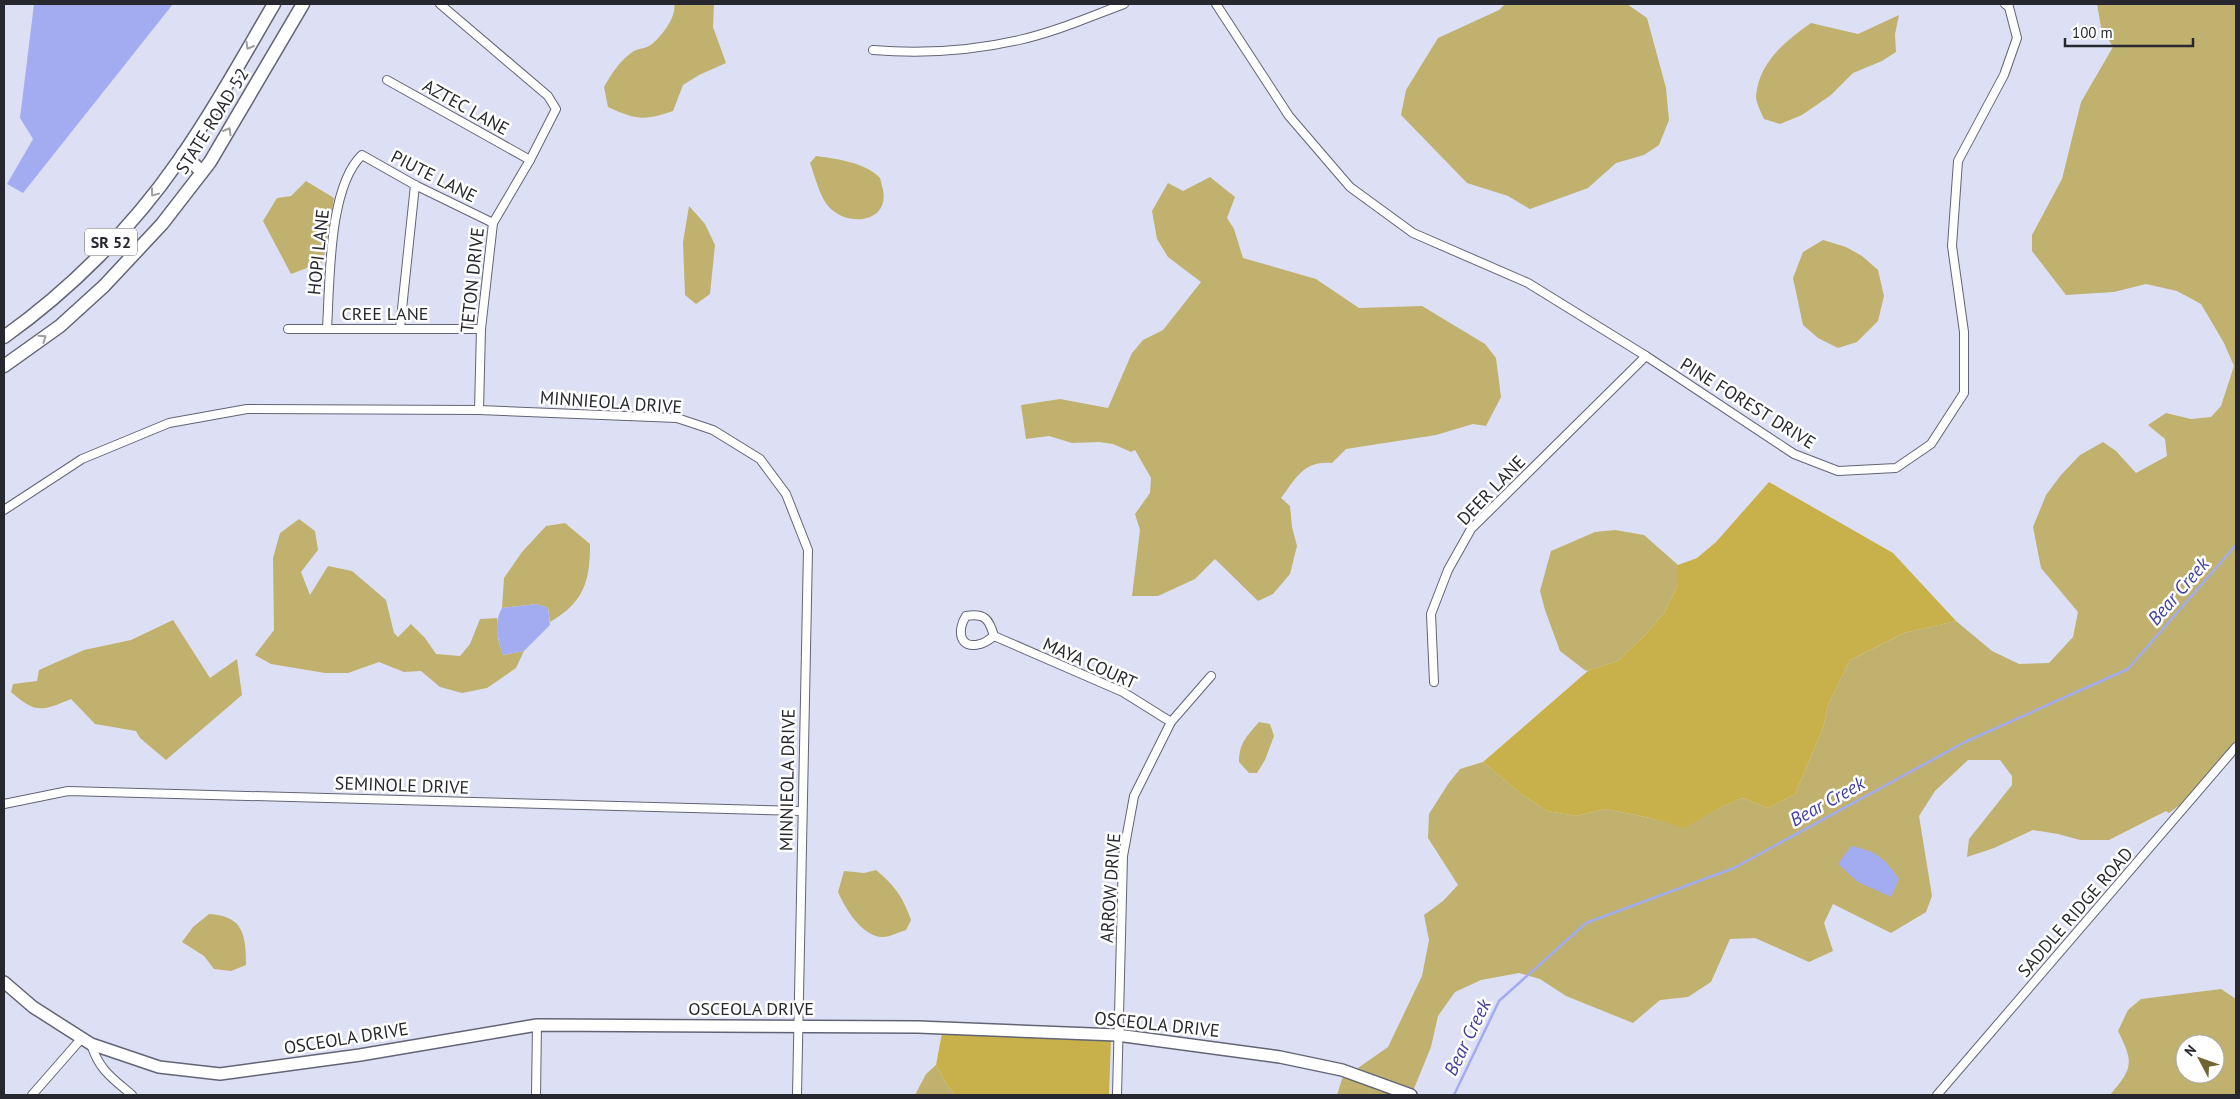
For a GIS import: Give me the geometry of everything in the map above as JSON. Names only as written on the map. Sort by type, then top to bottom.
[{"type":"main road","name":"STATE ROAD 52","points":[[4,337],[28,320],[86,269],[145,205],[182,154],[274,4]]},
{"type":"main road","name":"STATE ROAD 52","points":[[4,366],[60,326],[104,286],[162,224],[202,172],[303,4]]},
{"type":"main road","points":[[182,154],[202,172]]},
{"type":"street","name":"TETON DRIVE","points":[[440,4],[548,96],[556,109],[530,160],[493,223],[481,329],[479,410]]},
{"type":"street","points":[[873,50],[924,52],[978,48],[1019,40],[1058,29],[1124,4]]},
{"type":"street","name":"PINE FOREST DRIVE","points":[[1216,4],[1289,116],[1350,187],[1413,232],[1528,283],[1646,356],[1794,454],[1838,471],[1896,468],[1931,444],[1964,393],[1964,332],[1952,246],[1958,161],[2004,75],[2017,38],[2009,7],[2005,4]]},
{"type":"street","name":"AZTEC LANE","points":[[387,80],[530,160]]},
{"type":"street","name":"PIUTE LANE","points":[[362,155],[415,185],[493,223]]},
{"type":"street","name":"HOPI LANE","points":[[327,328],[337,204],[353,163],[362,155]]},
{"type":"street","points":[[400,328],[415,185]]},
{"type":"street","name":"CREE LANE","points":[[288,329],[481,329]]},
{"type":"street","name":"DEER LANE","points":[[1434,682],[1431,614],[1448,570],[1471,529],[1646,356]]},
{"type":"street","name":"MINNIEOLA DRIVE","points":[[4,510],[82,459],[169,423],[248,409],[479,410],[677,418],[713,430],[760,459],[786,494],[808,550],[801,811],[797,1095]]},
{"type":"street","points":[[978,614],[991,625],[994,636],[980,644],[972,645],[964,641],[959,633],[960,625],[966,616],[978,614]]},
{"type":"street","name":"MAYA COURT","points":[[994,636],[1123,692],[1171,722]]},
{"type":"street","name":"ARROW DRIVE","points":[[1117,1095],[1117,1035],[1123,856],[1134,796],[1171,722],[1210,676]]},
{"type":"street","name":"SADDLE RIDGE ROAD","points":[[1937,1095],[2236,747]]},
{"type":"street","name":"SEMINOLE DRIVE","points":[[4,804],[68,791],[801,811]]},
{"type":"street","name":"OSCEOLA DRIVE","points":[[4,982],[34,1008],[86,1041],[159,1066],[220,1074],[360,1055],[537,1025],[918,1027],[1117,1035],[1286,1058],[1342,1070],[1411,1095]]},
{"type":"street","points":[[536,1095],[537,1025]]},
{"type":"street","points":[[32,1095],[86,1041],[104,1071],[132,1095]]},
{"type":"shaded area","points":[[674,4],[714,4],[713,27],[726,63],[699,75],[683,85],[673,111],[640,118],[626,115],[608,107],[604,87],[610,77],[629,54],[650,45],[660,36],[671,20]]},
{"type":"shaded area","points":[[1505,4],[1627,4],[1647,18],[1666,88],[1669,120],[1659,145],[1644,155],[1616,163],[1588,188],[1530,209],[1508,196],[1467,183],[1401,115],[1406,90],[1438,38],[1499,10]]},
{"type":"shaded area","points":[[2097,4],[2236,4],[2236,749],[2201,789],[2169,813],[2166,811],[2109,840],[2080,840],[2033,830],[1994,848],[1967,857],[1969,839],[2012,785],[2012,776],[2000,760],[1968,760],[1935,791],[1919,816],[1932,896],[1926,912],[1891,933],[1833,904],[1824,923],[1833,951],[1809,962],[1755,938],[1730,939],[1711,982],[1688,997],[1660,1000],[1633,1023],[1566,996],[1540,979],[1519,973],[1481,980],[1455,992],[1438,1016],[1431,1047],[1413,1091],[1355,1070],[1388,1047],[1422,976],[1429,940],[1424,915],[1443,901],[1458,885],[1428,838],[1429,814],[1460,769],[1483,762],[1519,792],[1547,811],[1576,816],[1606,809],[1685,827],[1721,807],[1742,798],[1768,808],[1795,794],[1823,728],[1828,705],[1850,660],[1904,633],[1956,621],[1992,651],[2019,664],[2049,663],[2073,637],[2078,612],[2041,568],[2033,527],[2046,495],[2061,475],[2080,455],[2103,442],[2116,451],[2136,473],[2167,456],[2165,439],[2148,425],[2166,413],[2191,419],[2211,417],[2221,406],[2234,366],[2224,343],[2201,304],[2177,291],[2146,284],[2114,292],[2066,295],[2032,251],[2032,235],[2062,179],[2081,102],[2113,47],[2101,27]]},
{"type":"shaded area","points":[[1899,15],[1895,34],[1896,52],[1882,61],[1853,73],[1831,95],[1802,115],[1780,124],[1764,119],[1756,96],[1762,73],[1783,45],[1801,30],[1811,23],[1858,34]]},
{"type":"shaded area","points":[[816,156],[849,162],[872,171],[879,177],[881,182],[884,198],[881,208],[867,218],[857,219],[846,218],[828,206],[822,196],[810,163]]},
{"type":"shaded area","points":[[1210,177],[1235,197],[1227,218],[1234,229],[1243,258],[1316,279],[1359,308],[1422,306],[1485,344],[1496,358],[1501,397],[1486,426],[1473,424],[1436,435],[1346,449],[1332,463],[1314,464],[1296,477],[1281,498],[1290,506],[1292,527],[1297,546],[1290,574],[1273,594],[1258,601],[1215,559],[1195,579],[1158,596],[1132,596],[1140,530],[1135,514],[1150,493],[1151,478],[1135,450],[1131,452],[1113,444],[1099,442],[1072,443],[1049,436],[1026,439],[1021,405],[1060,399],[1108,408],[1132,353],[1143,340],[1163,330],[1201,282],[1168,257],[1157,239],[1152,211],[1168,183],[1183,191]]},
{"type":"shaded area","points":[[306,181],[334,198],[323,262],[291,274],[263,221],[277,198],[291,196]]},
{"type":"shaded area","points":[[689,206],[705,224],[715,245],[710,294],[696,304],[685,295],[683,242]]},
{"type":"shaded area","points":[[1823,240],[1846,247],[1862,256],[1878,270],[1884,296],[1878,321],[1857,342],[1838,348],[1818,338],[1803,325],[1793,278],[1803,252]]},
{"type":"shaded area","points":[[1769,482],[1893,553],[1956,621],[1904,633],[1850,660],[1828,705],[1823,728],[1795,794],[1768,808],[1742,798],[1721,807],[1685,828],[1650,818],[1606,809],[1576,816],[1547,811],[1519,792],[1483,762],[1589,670],[1618,661],[1646,634],[1664,613],[1678,585],[1678,565],[1697,558],[1716,542]]},
{"type":"shaded area","points":[[299,519],[315,531],[318,550],[301,572],[310,595],[328,566],[352,571],[386,600],[394,633],[398,637],[411,624],[425,638],[436,654],[460,656],[470,644],[480,619],[497,618],[498,639],[503,655],[524,651],[516,668],[487,688],[462,693],[440,687],[421,671],[404,672],[379,662],[348,673],[325,673],[271,664],[255,655],[274,630],[273,558],[280,533]]},
{"type":"shaded area","points":[[565,523],[590,544],[589,569],[583,590],[578,599],[571,607],[550,622],[548,608],[537,604],[502,608],[504,578],[522,552],[546,526]]},
{"type":"shaded area","points":[[1615,530],[1644,535],[1678,565],[1678,585],[1664,613],[1646,634],[1618,661],[1586,671],[1560,651],[1540,591],[1551,551],[1595,532]]},
{"type":"shaded area","points":[[173,620],[210,678],[237,659],[242,695],[166,760],[140,738],[136,731],[95,724],[71,699],[53,706],[40,708],[27,704],[11,692],[13,684],[37,681],[39,670],[84,650],[131,640]]},
{"type":"shaded area","points":[[1259,722],[1270,724],[1274,736],[1265,760],[1257,773],[1249,773],[1239,762],[1239,755],[1247,736]]},
{"type":"shaded area","points":[[876,870],[898,892],[911,920],[906,930],[886,937],[875,936],[861,927],[845,906],[838,892],[844,871],[864,873]]},
{"type":"shaded area","points":[[209,914],[229,918],[236,923],[245,944],[246,965],[231,971],[214,969],[204,956],[182,942],[193,927]]},
{"type":"shaded area","points":[[2221,989],[2236,999],[2236,1095],[2110,1095],[2123,1078],[2129,1065],[2127,1051],[2118,1031],[2128,1010],[2141,999]]},
{"type":"shaded area","points":[[942,1033],[1111,1039],[1109,1095],[955,1095],[936,1065]]},
{"type":"shaded area","points":[[936,1065],[955,1095],[915,1095],[926,1074]]},
{"type":"shaded area","points":[[1346,1076],[1400,1095],[1337,1095],[1342,1079]]},
{"type":"water","points":[[34,4],[173,4],[23,193],[7,184],[33,139],[20,118]]},
{"type":"water","points":[[537,604],[548,608],[550,625],[524,651],[503,655],[497,626],[502,608]]},
{"type":"water","points":[[1851,846],[1879,856],[1899,879],[1891,897],[1858,882],[1838,864]]},
{"type":"waterway","name":"Bear Creek","points":[[1454,1095],[1499,1001],[1586,923],[1734,868],[1965,742],[2128,669],[2236,545]]}]
